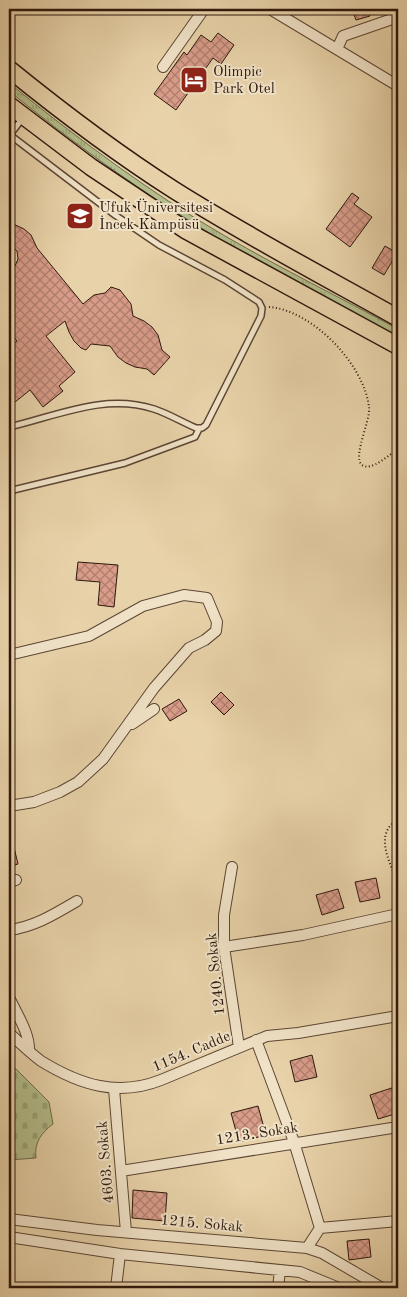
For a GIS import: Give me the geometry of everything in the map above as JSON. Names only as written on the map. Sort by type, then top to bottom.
[{"type":"main road","points":[[9,69],[113,149],[173,190],[288,258],[398,318]]},
{"type":"main road","points":[[9,105],[98,172],[188,231],[398,346]]},
{"type":"street","points":[[163,67],[204,9]]},
{"type":"street","points":[[270,9],[398,86]]},
{"type":"street","points":[[337,49],[343,36],[398,17]]},
{"type":"street","points":[[9,655],[89,636],[143,606],[184,594],[207,598],[218,622],[216,631],[205,640],[189,648],[154,688],[103,759],[78,782],[60,792],[34,802],[9,806]]},
{"type":"street","points":[[122,732],[154,709]]},
{"type":"street","name":"1240. Sokak","points":[[232,867],[224,915],[224,947],[239,1047]]},
{"type":"street","points":[[9,930],[24,928],[47,918],[77,901]]},
{"type":"street","points":[[224,947],[313,933],[398,914]]},
{"type":"street","points":[[9,997],[24,1029],[29,1044],[29,1051]]},
{"type":"street","name":"1154. Cadde","points":[[9,1034],[40,1060],[68,1075],[114,1089],[146,1086],[267,1036],[298,1033],[398,1016]]},
{"type":"street","points":[[256,1040],[294,1142],[320,1228]]},
{"type":"street","name":"4603. Sokak","points":[[114,1089],[126,1232]]},
{"type":"street","name":"1213. Sokak","points":[[121,1170],[398,1127]]},
{"type":"street","name":"1215. Sokak","points":[[9,1219],[126,1232],[306,1248],[322,1253],[382,1288]]},
{"type":"street","points":[[306,1248],[320,1228],[398,1221]]},
{"type":"street","points":[[9,1237],[120,1254],[300,1272],[338,1288]]},
{"type":"street","points":[[116,1288],[120,1254]]},
{"type":"street","points":[[278,1288],[280,1270]]},
{"type":"lane","points":[[9,491],[125,463],[195,437],[199,429],[206,425],[261,316],[262,308],[258,302],[225,280],[159,245],[115,215],[9,136],[24,117]]},
{"type":"lane","points":[[9,427],[84,406],[120,403],[156,409],[199,429]]},
{"type":"path","points":[[262,308],[282,309],[311,322],[333,342],[353,367],[369,404],[370,414],[358,456],[360,463],[366,467],[372,466],[398,449]]},
{"type":"path","points":[[398,820],[386,830],[384,842],[398,883]]},
{"type":"green space","points":[[9,83],[87,144],[141,183],[246,248],[398,329],[398,337],[253,259],[155,199],[81,147],[9,91]]},
{"type":"green space","points":[[9,1062],[49,1102],[53,1124],[45,1131],[37,1143],[36,1158],[9,1160]]},
{"type":"building","points":[[352,9],[368,9],[370,16],[356,20]]},
{"type":"building","points":[[218,33],[234,45],[221,64],[213,58],[176,110],[154,94],[184,52],[187,55],[201,35],[211,42]]},
{"type":"building","points":[[352,193],[359,198],[354,204],[372,217],[350,247],[326,229]]},
{"type":"building","points":[[9,222],[24,229],[31,235],[37,248],[83,304],[94,295],[105,293],[111,287],[120,290],[131,304],[133,316],[152,327],[158,335],[162,350],[170,357],[154,375],[147,369],[126,363],[118,357],[110,346],[91,344],[86,350],[81,348],[74,341],[65,321],[46,336],[75,372],[59,386],[63,391],[43,407],[30,390],[9,407],[9,348],[17,341],[9,331],[9,271],[15,266],[18,259],[17,251],[9,243]]},
{"type":"building","points":[[385,246],[397,253],[384,275],[372,268]]},
{"type":"building","points":[[78,562],[118,565],[114,607],[98,605],[100,582],[76,580]]},
{"type":"building","points":[[221,692],[234,705],[224,715],[211,702]]},
{"type":"building","points":[[179,699],[187,711],[170,721],[162,709]]},
{"type":"building","points":[[9,839],[12,839],[18,864],[9,867]]},
{"type":"building","points":[[376,878],[380,898],[360,902],[355,882]]},
{"type":"building","points":[[338,889],[344,908],[322,915],[316,895]]},
{"type":"building","points":[[312,1055],[317,1077],[295,1082],[290,1061]]},
{"type":"building","points":[[398,1086],[398,1113],[378,1119],[370,1095]]},
{"type":"building","points":[[258,1106],[266,1135],[239,1142],[231,1113]]},
{"type":"building","points":[[133,1190],[167,1193],[165,1221],[132,1218]]},
{"type":"building","points":[[369,1239],[371,1257],[349,1260],[347,1241]]},
{"type":"place","name":"Olimpic Park Otel","points":[[194,80]]},
{"type":"place","name":"Ufuk Üniversitesi İncek Kampüsü","points":[[80,216]]}]
